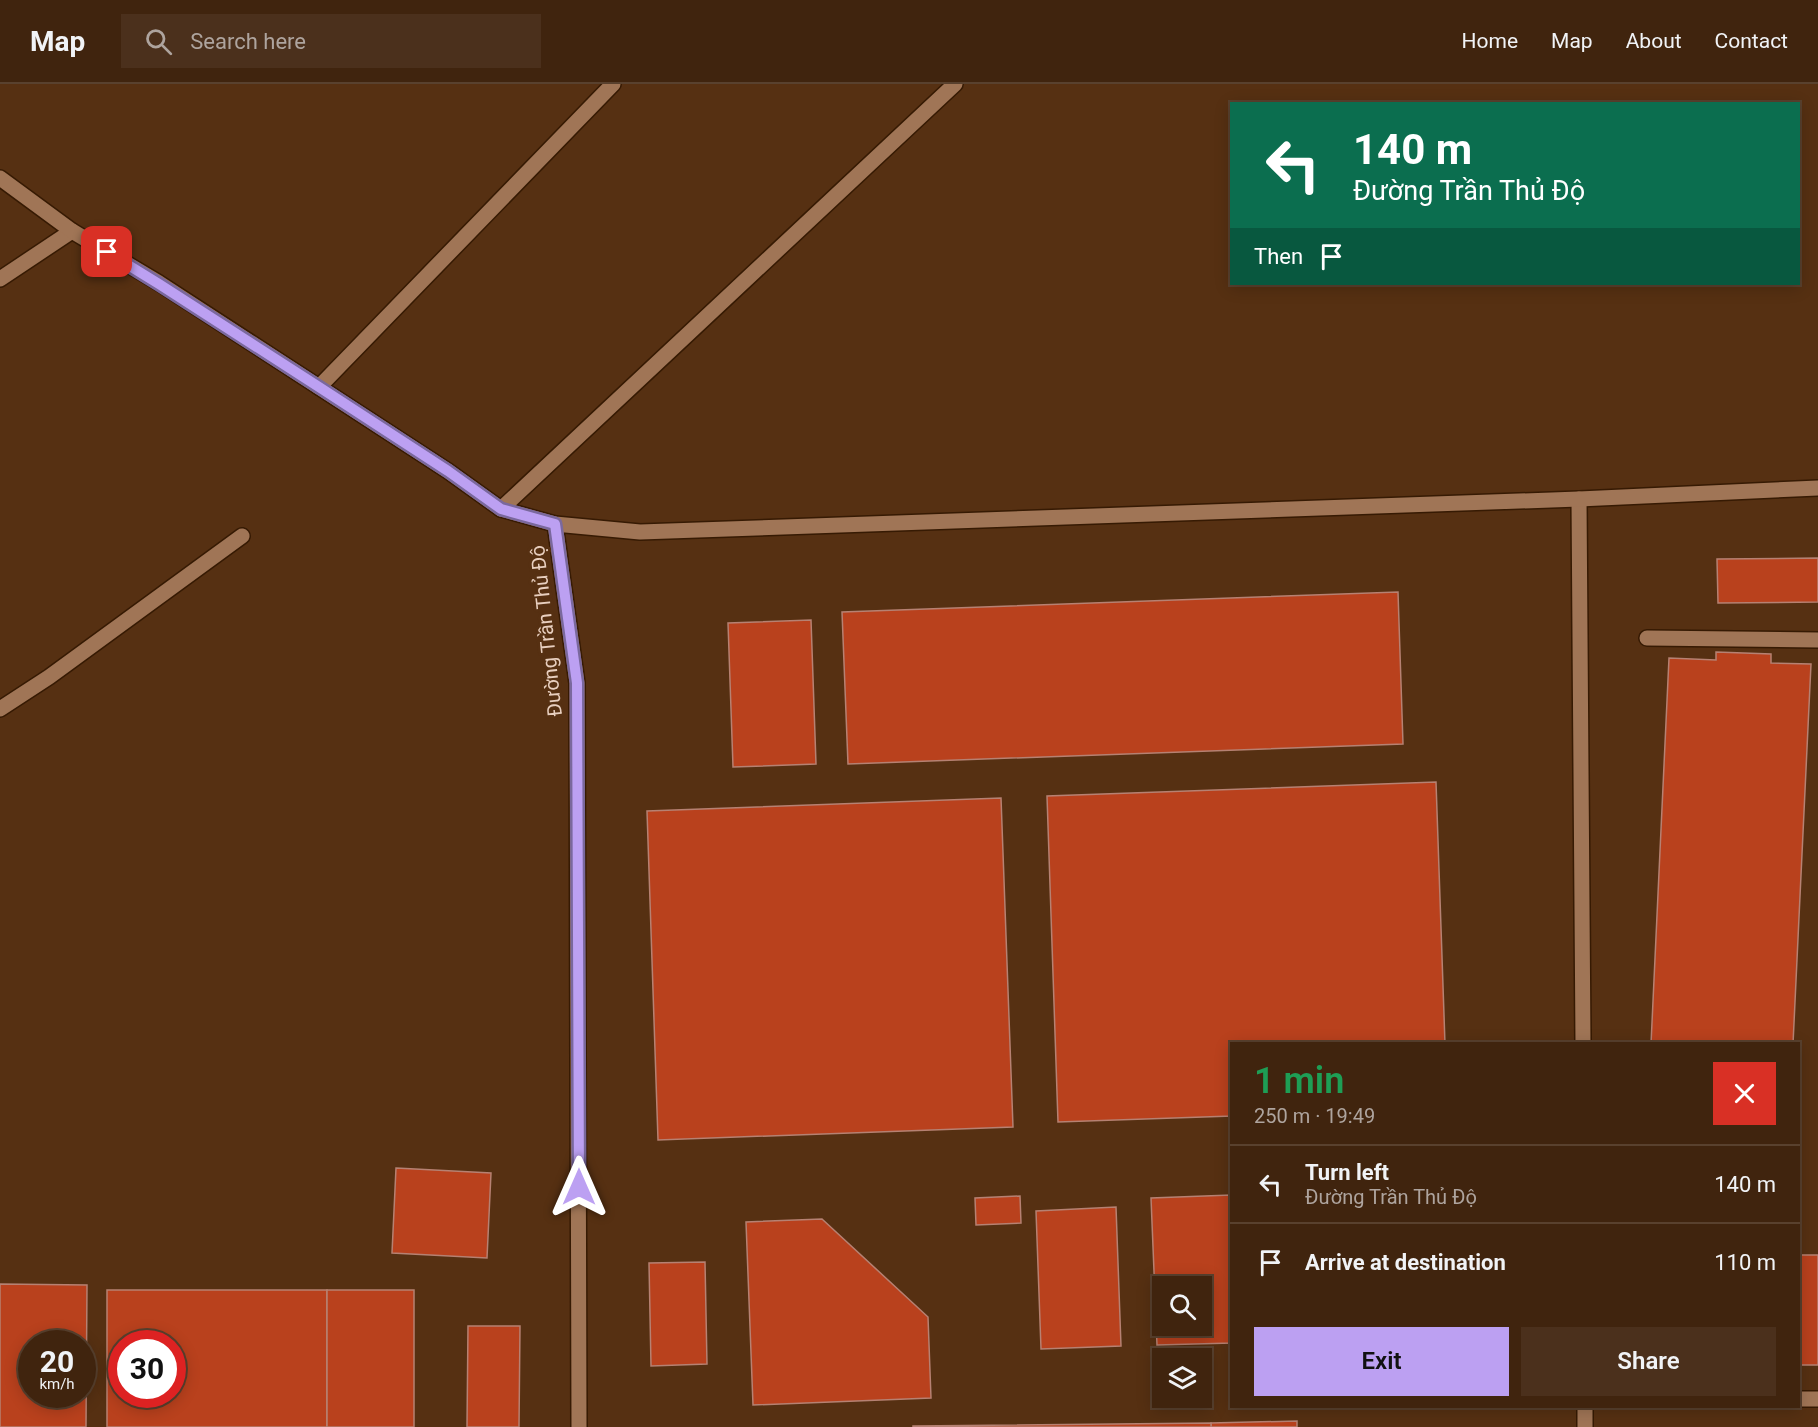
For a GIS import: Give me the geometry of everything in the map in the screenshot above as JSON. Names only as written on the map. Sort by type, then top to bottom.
[{"type":"street","points":[[319,387],[613,84]]},
{"type":"street","points":[[501,509],[955,84]]},
{"type":"street","name":"Đường Trần Thủ Độ","points":[[0,178],[72,231],[319,387],[448,471],[501,509],[555,524],[577,683],[579,1427]]},
{"type":"street","points":[[0,279],[72,231]]},
{"type":"street","points":[[555,524],[640,532],[1579,499],[1818,488]]},
{"type":"street","points":[[1579,499],[1583,1042]]},
{"type":"street","points":[[0,709],[49,677],[242,536]]},
{"type":"street","points":[[1647,638],[1818,640]]},
{"type":"street","points":[[1800,1399],[1818,1399]]},
{"type":"street","points":[[1585,1408],[1585,1427]]},
{"type":"building","points":[[1818,558],[1818,602],[1718,603],[1717,559]]},
{"type":"building","points":[[1398,592],[1403,744],[848,764],[842,612]]},
{"type":"building","points":[[811,620],[816,764],[733,767],[728,623]]},
{"type":"building","points":[[1716,652],[1771,654],[1771,663],[1811,664],[1793,1042],[1651,1042],[1669,658],[1716,660]]},
{"type":"building","points":[[1436,782],[1445,1042],[1230,1042],[1230,1116],[1058,1122],[1047,796]]},
{"type":"building","points":[[1001,798],[1013,1127],[658,1140],[647,811]]},
{"type":"building","points":[[396,1168],[491,1173],[487,1258],[392,1253]]},
{"type":"building","points":[[1230,1195],[1230,1343],[1157,1345],[1157,1336],[1212,1336],[1212,1276],[1154,1276],[1151,1198]]},
{"type":"building","points":[[1020,1196],[1021,1223],[976,1225],[975,1198]]},
{"type":"building","points":[[1116,1207],[1121,1346],[1041,1349],[1036,1211]]},
{"type":"building","points":[[822,1219],[928,1317],[931,1398],[753,1405],[746,1222]]},
{"type":"building","points":[[1800,1255],[1818,1255],[1818,1365],[1800,1365]]},
{"type":"building","points":[[705,1262],[707,1364],[651,1366],[649,1263]]},
{"type":"building","points":[[0,1284],[87,1285],[87,1330],[18,1330],[18,1408],[86,1408],[86,1427],[0,1427]]},
{"type":"building","points":[[107,1290],[327,1290],[327,1427],[107,1427]]},
{"type":"building","points":[[327,1290],[414,1290],[414,1427],[327,1427]]},
{"type":"building","points":[[468,1326],[520,1326],[519,1427],[467,1427]]},
{"type":"building","points":[[1297,1421],[1297,1427],[1211,1427],[1211,1423]]},
{"type":"building","points":[[1211,1423],[1211,1427],[913,1427],[913,1426]]},
{"type":"route","points":[[107,252],[448,471],[501,509],[555,524],[577,683],[579,1187]]}]
